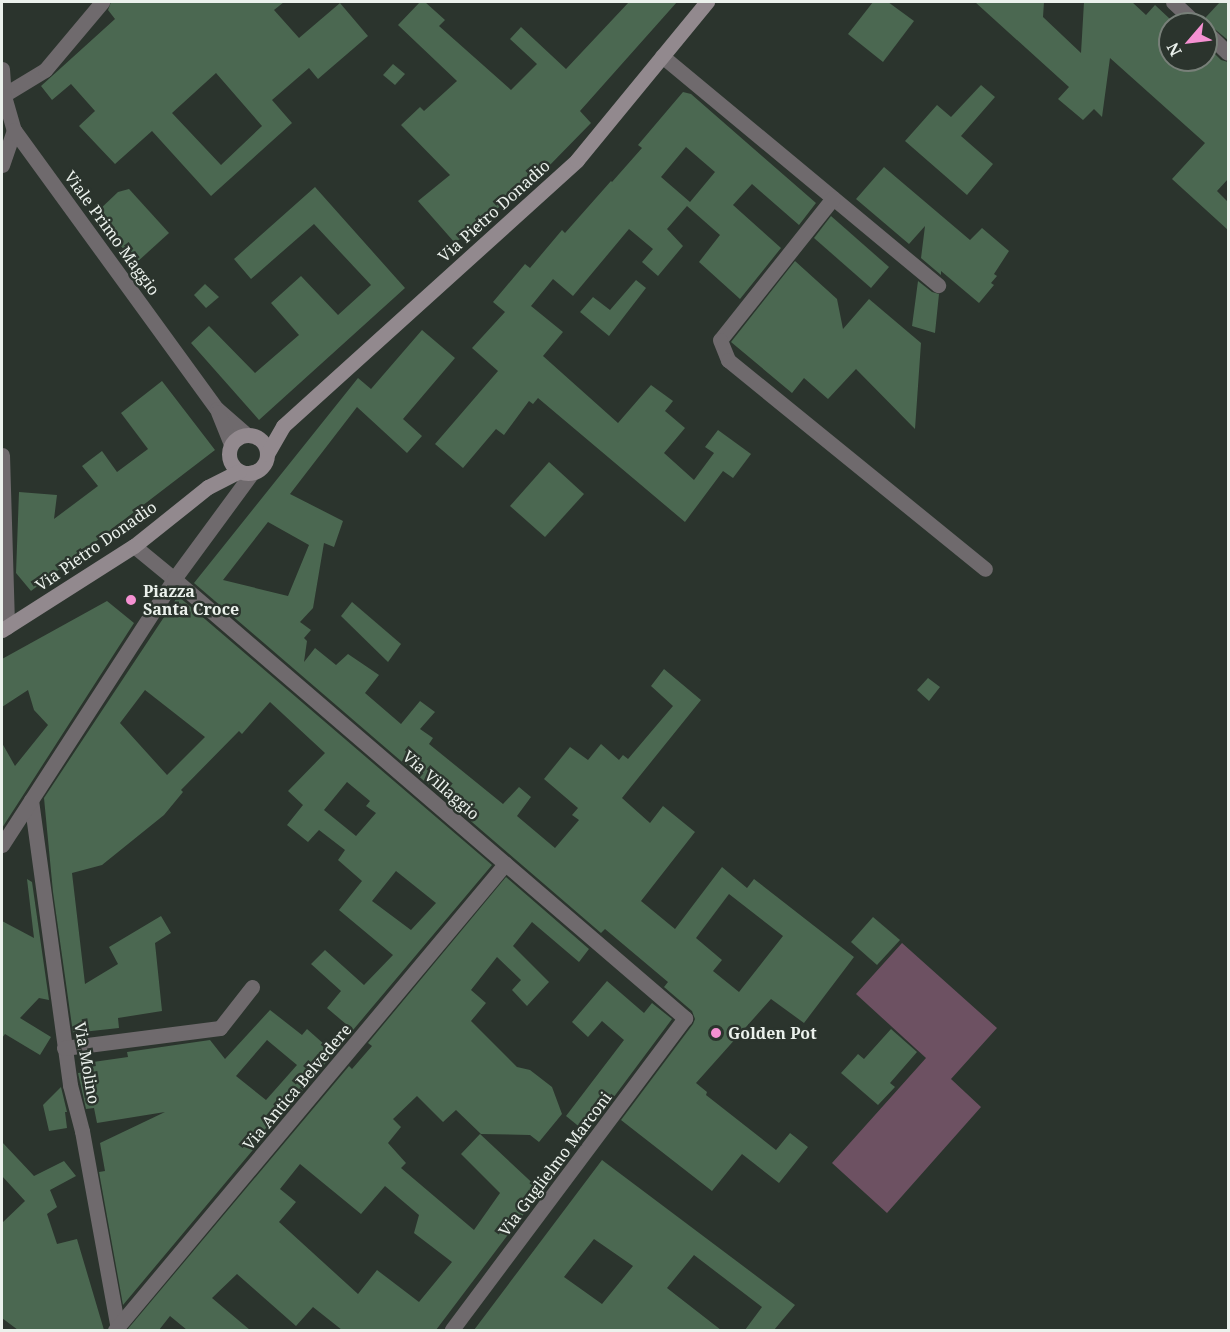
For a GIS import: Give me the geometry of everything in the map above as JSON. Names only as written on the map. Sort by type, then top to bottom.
[{"type":"main road","name":"Via Pietro Donadio","points":[[267,454],[283,426],[577,160],[707,2]]},
{"type":"main road","name":"Via Pietro Donadio","points":[[249,434],[283,426]]},
{"type":"main road","points":[[249,434],[263,442],[267,454],[263,466],[246,472],[230,462],[230,450],[249,434]]},
{"type":"main road","name":"Via Pietro Donadio","points":[[208,487],[230,450]]},
{"type":"main road","name":"Via Pietro Donadio","points":[[4,629],[134,546],[208,487],[246,472]]},
{"type":"street","points":[[3,96],[45,70],[102,2]]},
{"type":"street","points":[[662,56],[938,285]]},
{"type":"street","name":"Viale Primo Maggio","points":[[2,69],[3,96],[14,130],[217,409],[249,434]]},
{"type":"street","points":[[2,165],[14,130]]},
{"type":"street","points":[[833,198],[720,340],[728,360],[985,569]]},
{"type":"street","name":"Viale Primo Maggio","points":[[217,409],[230,450]]},
{"type":"street","points":[[2,455],[4,629]]},
{"type":"street","points":[[2,845],[246,472]]},
{"type":"street","name":"Via Villaggio","points":[[134,546],[685,1018]]},
{"type":"street","name":"Via Molino","points":[[31,800],[64,1048],[117,1330]]},
{"type":"street","name":"Via Antica Belvedere","points":[[117,1330],[505,864]]},
{"type":"street","points":[[64,1048],[220,1028],[252,987]]},
{"type":"street","name":"Via Guglielmo Marconi","points":[[452,1330],[685,1018]]},
{"type":"shaded area","points":[[902,943],[997,1028],[951,1079],[981,1107],[887,1213],[832,1163],[926,1058],[856,994]]},
{"type":"building","points":[[111,2],[284,2],[274,10],[299,38],[340,3],[368,36],[318,79],[309,68],[272,100],[292,123],[211,196],[152,131],[115,164],[79,126],[95,111],[71,84],[52,100],[41,86],[115,19],[108,10]],"holes":[[[216,73],[262,126],[221,165],[172,113]]]},
{"type":"building","points":[[420,2],[425,2],[445,20],[439,26],[511,90],[537,64],[510,39],[521,27],[566,69],[629,2],[677,2],[580,111],[591,123],[546,169],[455,243],[418,201],[450,175],[401,125],[420,107],[424,111],[457,81],[398,25]]},
{"type":"building","points":[[873,2],[888,2],[914,21],[883,62],[848,34]]},
{"type":"building","points":[[975,2],[1044,2],[1043,17],[1081,53],[1084,2],[1132,2],[1146,15],[1155,5],[1162,12],[1158,12],[1158,72],[1218,72],[1218,57],[1228,62],[1228,179],[1217,191],[1228,202],[1228,230],[1172,179],[1205,143],[1110,58],[1102,117],[1094,109],[1083,120],[1058,99],[1069,87]]},
{"type":"building","points":[[1220,2],[1228,2],[1228,40],[1218,32],[1218,12],[1211,12]]},
{"type":"building","points":[[393,64],[405,74],[395,85],[383,75]]},
{"type":"building","points":[[981,85],[995,97],[961,136],[993,164],[967,195],[905,141],[937,105],[951,117]]},
{"type":"building","points":[[683,92],[691,94],[816,203],[799,225],[752,184],[733,205],[781,248],[740,299],[699,262],[720,235],[687,206],[667,229],[683,246],[658,276],[642,262],[653,249],[629,229],[573,296],[553,279],[531,306],[563,332],[543,356],[618,423],[651,385],[673,401],[665,411],[685,428],[664,453],[694,480],[714,453],[705,447],[718,430],[751,454],[733,478],[723,471],[685,522],[538,398],[533,404],[529,401],[504,435],[496,429],[463,468],[435,444],[498,371],[472,348],[505,312],[493,302],[525,264],[530,268],[562,230],[565,233],[642,148],[638,145]],"holes":[[[686,147],[715,172],[690,202],[661,177]]]},
{"type":"building","points":[[884,167],[970,240],[982,228],[1009,251],[994,274],[997,276],[991,283],[994,285],[979,303],[941,271],[941,275],[921,258],[925,226],[909,244],[856,199]]},
{"type":"building","points":[[315,187],[405,288],[259,420],[191,343],[209,326],[255,373],[299,335],[271,303],[301,276],[338,315],[371,285],[314,224],[251,279],[234,259]]},
{"type":"building","points":[[129,189],[169,233],[136,263],[96,218],[97,212],[118,192]]},
{"type":"building","points":[[831,216],[889,267],[871,288],[814,238]]},
{"type":"building","points":[[795,261],[837,299],[843,329],[869,299],[921,343],[915,429],[856,369],[828,399],[804,378],[792,393],[731,342]]},
{"type":"building","points":[[636,280],[646,288],[609,336],[580,312],[593,297],[610,310]]},
{"type":"building","points":[[918,281],[932,292],[939,294],[935,333],[912,326]]},
{"type":"building","points":[[205,284],[219,297],[206,308],[194,295]]},
{"type":"building","points":[[422,330],[455,358],[403,419],[422,436],[407,453],[357,407],[290,494],[343,521],[334,547],[324,543],[313,608],[300,622],[311,630],[304,638],[307,641],[304,662],[315,648],[336,665],[348,654],[379,675],[365,693],[401,724],[420,701],[435,712],[420,729],[433,738],[429,744],[503,804],[519,787],[531,797],[517,816],[555,848],[579,820],[572,815],[578,808],[544,779],[570,747],[588,760],[601,744],[619,760],[623,755],[628,759],[673,706],[651,686],[664,669],[701,700],[622,798],[650,823],[663,806],[695,832],[641,901],[675,929],[722,867],[747,888],[754,879],[854,957],[804,1023],[771,999],[696,1083],[707,1092],[706,1095],[776,1150],[790,1133],[808,1147],[779,1183],[742,1154],[712,1191],[621,1120],[693,1024],[695,1019],[692,1011],[664,987],[668,982],[605,929],[601,933],[194,583],[358,378],[371,389]],"holes":[[[268,522],[309,545],[288,596],[223,580]],[[729,894],[783,936],[739,992],[713,971],[722,960],[696,938]]]},
{"type":"building","points":[[162,381],[215,450],[31,591],[16,573],[19,492],[57,495],[54,519],[98,486],[82,466],[102,451],[117,472],[148,449],[121,413]]},
{"type":"building","points":[[549,462],[584,494],[545,537],[510,506]]},
{"type":"building","points":[[178,596],[492,865],[353,1030],[327,1008],[341,991],[311,964],[325,950],[364,985],[393,955],[339,910],[362,881],[338,860],[345,850],[319,830],[308,842],[287,825],[303,805],[288,791],[325,753],[270,702],[242,734],[239,731],[181,790],[183,792],[164,815],[102,865],[72,873],[85,984],[118,964],[109,947],[161,916],[171,933],[155,943],[162,1011],[118,1018],[119,1028],[73,1033],[53,892],[44,798]],"holes":[[[145,690],[205,737],[167,775],[120,723]],[[347,782],[370,801],[366,806],[376,813],[356,836],[324,810]],[[396,871],[436,903],[411,930],[372,901]]]},
{"type":"building","points":[[107,601],[134,623],[2,828],[2,743],[15,766],[48,725],[34,710],[28,690],[2,707],[2,659]]},
{"type":"building","points":[[352,602],[401,644],[388,662],[341,616]]},
{"type":"building","points":[[928,678],[940,687],[929,701],[917,690]]},
{"type":"building","points":[[506,877],[589,949],[579,962],[532,922],[513,946],[549,982],[527,1006],[512,990],[521,980],[497,957],[471,990],[486,1003],[471,1021],[517,1067],[530,1070],[552,1087],[562,1114],[539,1142],[530,1135],[481,1134],[456,1110],[443,1122],[417,1096],[393,1119],[401,1127],[388,1143],[406,1163],[401,1168],[474,1230],[500,1193],[461,1154],[480,1134],[541,1191],[436,1330],[342,1330],[313,1307],[296,1326],[237,1274],[212,1298],[250,1330],[187,1330],[170,1316],[159,1330],[127,1330],[349,1066],[352,1069],[372,1046],[368,1043]],"holes":[[[300,1164],[361,1214],[385,1186],[419,1215],[414,1233],[452,1262],[419,1302],[377,1270],[358,1294],[279,1222],[296,1202],[280,1189]]]},
{"type":"building","points":[[27,879],[32,882],[49,1000],[39,998],[20,1018],[51,1037],[40,1055],[5,1034],[2,1038],[2,921],[34,938]]},
{"type":"building","points":[[873,917],[900,940],[877,965],[851,942]]},
{"type":"building","points":[[607,981],[644,1013],[652,1003],[672,1019],[587,1133],[566,1116],[624,1040],[602,1021],[588,1037],[572,1022]]},
{"type":"building","points":[[270,1010],[302,1035],[307,1029],[334,1053],[123,1305],[99,1172],[105,1171],[100,1143],[165,1112],[97,1123],[94,1108],[86,1109],[78,1073],[87,1072],[86,1063],[128,1057],[127,1052],[210,1040],[225,1059]],"holes":[[[267,1040],[297,1065],[266,1100],[236,1076]]]},
{"type":"building","points":[[891,1029],[917,1052],[890,1083],[895,1087],[878,1105],[841,1073],[858,1054],[864,1059]]},
{"type":"building","points":[[61,1087],[67,1112],[65,1112],[67,1128],[49,1131],[43,1105]]},
{"type":"building","points":[[2,1142],[34,1176],[64,1161],[76,1176],[50,1190],[57,1207],[47,1214],[57,1244],[77,1239],[104,1330],[18,1330],[2,1318],[2,1223],[25,1201],[2,1176]]},
{"type":"building","points":[[602,1160],[795,1305],[774,1330],[745,1330],[762,1307],[694,1255],[667,1288],[721,1330],[474,1330]],"holes":[[[594,1239],[633,1266],[602,1304],[564,1277]]]},
{"type":"place","name":"Piazza Santa Croce","points":[[131,600]]},
{"type":"place","name":"Golden Pot","points":[[716,1033]]}]
